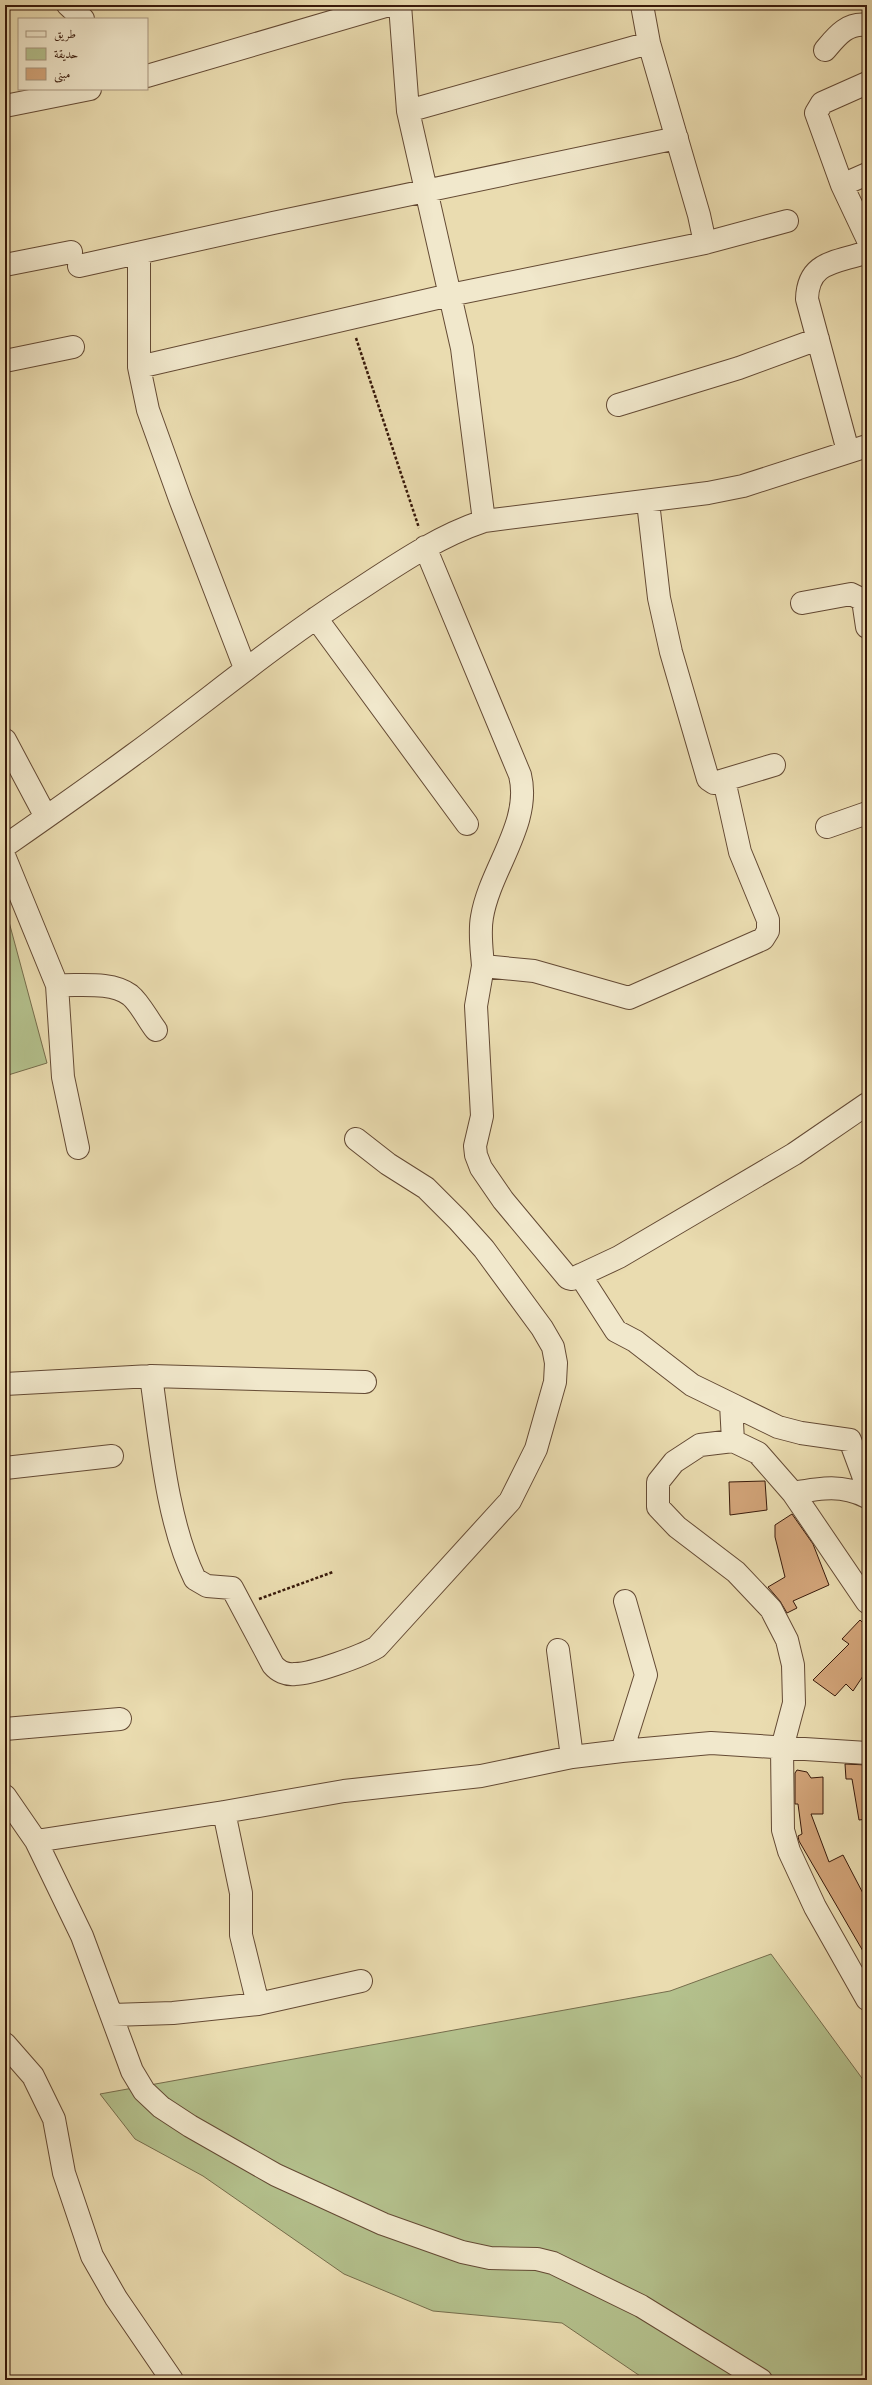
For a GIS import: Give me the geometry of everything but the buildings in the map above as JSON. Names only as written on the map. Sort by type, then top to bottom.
[{"type":"street","points":[[68,5],[82,18]]},
{"type":"street","points":[[148,76],[389,5]]},
{"type":"street","points":[[400,5],[408,111],[425,192],[462,348],[484,521]]},
{"type":"street","points":[[642,5],[649,43],[699,215],[704,243]]},
{"type":"street","points":[[825,50],[839,34],[849,27],[860,24],[867,25]]},
{"type":"street","points":[[408,111],[649,43]]},
{"type":"street","points":[[867,83],[822,103],[817,108],[816,117],[842,184],[867,238]]},
{"type":"street","points":[[5,106],[85,90]]},
{"type":"street","points":[[5,265],[139,254],[273,223],[677,138]]},
{"type":"street","points":[[842,184],[867,174]]},
{"type":"street","points":[[139,367],[450,295],[704,243],[787,221]]},
{"type":"street","points":[[5,846],[134,755],[245,668],[316,618],[425,547],[456,530],[484,521],[648,502],[744,486],[858,449],[818,339],[807,299],[810,278],[816,270],[864,253],[867,249]]},
{"type":"street","points":[[139,254],[139,367],[148,410],[180,500],[245,668]]},
{"type":"street","points":[[618,405],[739,368],[818,339]]},
{"type":"street","points":[[5,361],[73,347]]},
{"type":"street","points":[[648,502],[659,598],[671,652],[708,779],[714,783],[774,765]]},
{"type":"street","points":[[425,547],[520,775],[524,790],[523,802],[514,832],[494,878],[482,918],[483,966],[476,1006],[482,1116],[475,1146],[476,1155],[481,1168],[503,1200],[565,1276],[570,1279],[619,1257],[794,1154],[867,1104]]},
{"type":"street","points":[[802,603],[851,594],[859,596],[863,600],[867,627]]},
{"type":"street","points":[[316,618],[467,824]]},
{"type":"street","points":[[5,740],[46,817]]},
{"type":"street","points":[[483,966],[534,971],[629,998],[763,939],[768,931],[768,920],[740,852],[724,780]]},
{"type":"street","points":[[827,827],[867,813]]},
{"type":"street","points":[[5,858],[57,985],[63,1077],[78,1148]]},
{"type":"street","points":[[57,985],[107,987],[121,990],[131,996],[156,1030]]},
{"type":"street","points":[[151,1376],[161,1451],[174,1515],[192,1572],[201,1584],[232,1588],[273,1664],[282,1672],[298,1674],[362,1656],[378,1647],[510,1501],[536,1449],[554,1388],[556,1363],[553,1347],[542,1328],[484,1249],[426,1188],[388,1164],[356,1139]]},
{"type":"street","points":[[580,1275],[616,1332],[635,1341],[692,1385],[778,1427],[801,1433],[850,1440],[867,1486]]},
{"type":"street","points":[[5,1384],[151,1376],[365,1382]]},
{"type":"street","points":[[732,1404],[733,1441]]},
{"type":"street","points":[[867,1602],[793,1494],[758,1452],[733,1441],[700,1445],[674,1462],[658,1482],[658,1507],[677,1527],[736,1572],[771,1609],[784,1634],[792,1664],[794,1703],[782,1748],[783,1830],[788,1851],[815,1907],[867,1999]]},
{"type":"street","points":[[5,1468],[112,1456]]},
{"type":"street","points":[[793,1494],[830,1487],[854,1490],[867,1497]]},
{"type":"street","points":[[622,1751],[646,1675],[625,1601]]},
{"type":"street","points":[[558,1650],[572,1757]]},
{"type":"street","points":[[5,1729],[120,1719]]},
{"type":"street","points":[[36,1841],[224,1812],[344,1791],[482,1776],[572,1757],[622,1751],[711,1743],[867,1753]]},
{"type":"street","points":[[5,1796],[36,1841],[82,1936],[132,2070],[144,2091],[190,2126],[276,2175],[383,2224],[462,2252],[490,2258],[532,2259],[553,2263],[641,2306],[761,2380]]},
{"type":"street","points":[[224,1812],[241,1893],[241,1935],[258,2004]]},
{"type":"street","points":[[112,2015],[173,2013],[258,2004],[361,1981]]},
{"type":"street","points":[[5,2044],[33,2076],[54,2119],[64,2174],[92,2256],[116,2298],[172,2380]]},
{"type":"path","points":[[349,318],[425,547]]},
{"type":"path","points":[[242,1605],[333,1572]]},
{"type":"green space","points":[[5,907],[47,1063],[5,1076]]},
{"type":"green space","points":[[771,1954],[867,2085],[867,2380],[646,2380],[562,2323],[433,2311],[344,2274],[203,2176],[135,2139],[100,2094],[670,1991]]}]
